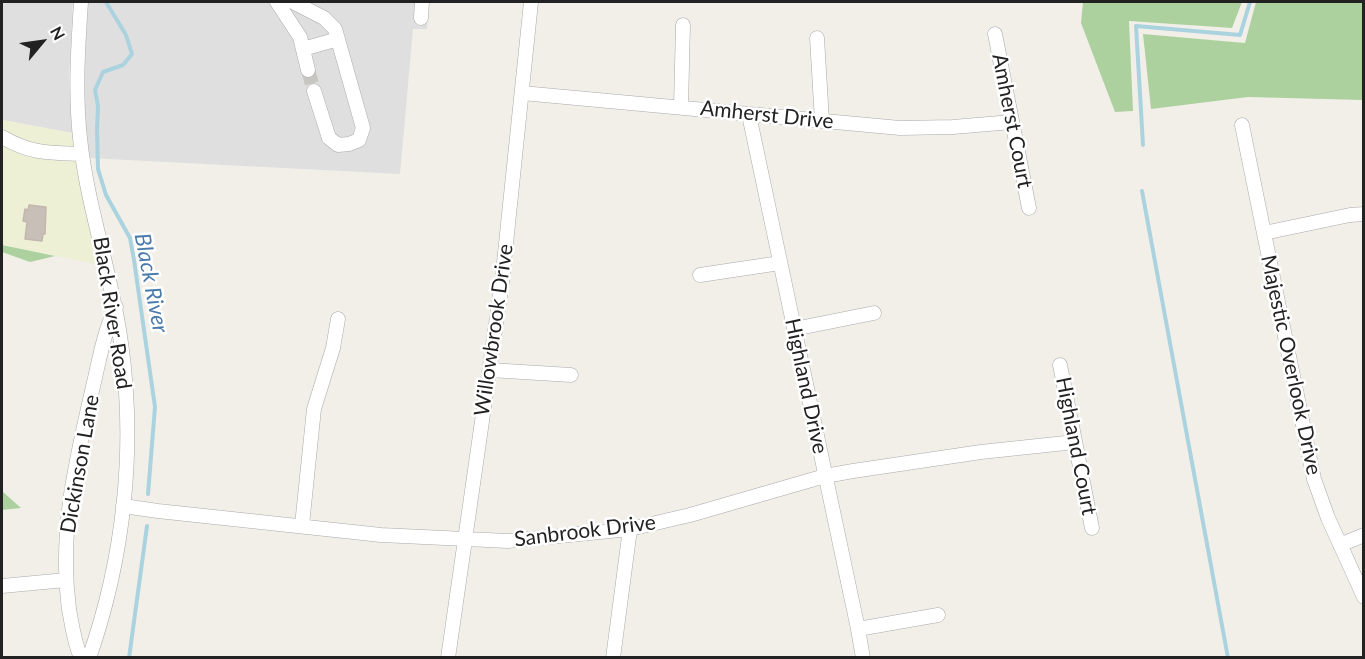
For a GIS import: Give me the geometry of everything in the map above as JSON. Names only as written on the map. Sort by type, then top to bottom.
[{"type":"street","points":[[277,2],[300,37],[308,70]]},
{"type":"street","points":[[293,2],[324,18],[335,29],[363,128],[359,140],[338,145],[329,138],[314,91]]},
{"type":"street","points":[[421,18],[422,2]]},
{"type":"street","name":"Willowbrook Drive","points":[[448,657],[502,282],[531,2]]},
{"type":"street","name":"Black River Road","points":[[81,4],[76,78],[82,154],[116,307],[125,378],[127,418],[119,545],[100,625],[89,657]]},
{"type":"street","points":[[681,106],[683,25]]},
{"type":"street","name":"Amherst Court","points":[[995,34],[1029,208]]},
{"type":"street","points":[[817,38],[822,121]]},
{"type":"street","points":[[303,49],[338,39]]},
{"type":"street","name":"Amherst Drive","points":[[522,93],[681,106],[749,115],[932,128],[1012,122]]},
{"type":"street","name":"Highland Drive","points":[[749,115],[863,657]]},
{"type":"street","name":"Majestic Overlook Drive","points":[[1242,125],[1314,479],[1340,545],[1364,597]]},
{"type":"street","points":[[2,137],[20,148],[42,153],[82,154]]},
{"type":"street","points":[[1264,233],[1364,214]]},
{"type":"street","points":[[699,275],[780,263]]},
{"type":"street","name":"Dickinson Lane","points":[[81,657],[76,646],[66,580],[66,529],[77,458],[107,325],[116,307]]},
{"type":"street","points":[[794,329],[874,313]]},
{"type":"street","points":[[302,525],[314,409],[333,348],[338,319]]},
{"type":"street","name":"Highland Court","points":[[1060,365],[1092,528]]},
{"type":"street","points":[[490,370],[572,375]]},
{"type":"street","name":"Sanbrook Drive","points":[[123,506],[381,535],[508,541],[630,529],[690,515],[825,476],[981,452],[1075,442]]},
{"type":"street","points":[[613,657],[630,529]]},
{"type":"street","points":[[1340,545],[1364,535]]},
{"type":"street","points":[[2,586],[66,580]]},
{"type":"street","points":[[858,629],[938,615]]},
{"type":"shaded area","points":[[2,2],[73,2],[69,78],[72,133],[2,120]]},
{"type":"shaded area","points":[[88,2],[429,2],[427,29],[413,29],[400,174],[89,158],[83,103]]},
{"type":"green space","points":[[1083,2],[1242,2],[1232,28],[1129,21],[1133,111],[1115,112],[1081,23]]},
{"type":"green space","points":[[1256,2],[1363,2],[1363,100],[1248,97],[1151,109],[1143,34],[1245,43]]},
{"type":"green space","points":[[2,120],[72,133],[100,265],[2,245]]},
{"type":"green space","points":[[2,245],[55,256],[30,262],[2,252]]},
{"type":"green space","points":[[2,491],[21,508],[2,510]]},
{"type":"building","points":[[29,205],[46,207],[45,234],[43,234],[42,241],[25,239],[27,222],[23,221],[25,209],[28,210]]},
{"type":"waterway","name":"Black River","points":[[106,2],[126,35],[132,54],[123,65],[103,72],[95,90],[98,106],[98,169],[106,195],[130,238],[134,260],[155,407],[148,494]]},
{"type":"waterway","points":[[1143,145],[1136,26],[1240,35],[1250,2]]},
{"type":"waterway","points":[[1142,191],[1228,658]]},
{"type":"waterway","name":"Black River","points":[[129,658],[147,526]]},
{"type":"tunnel","points":[[308,70],[314,91]]}]
